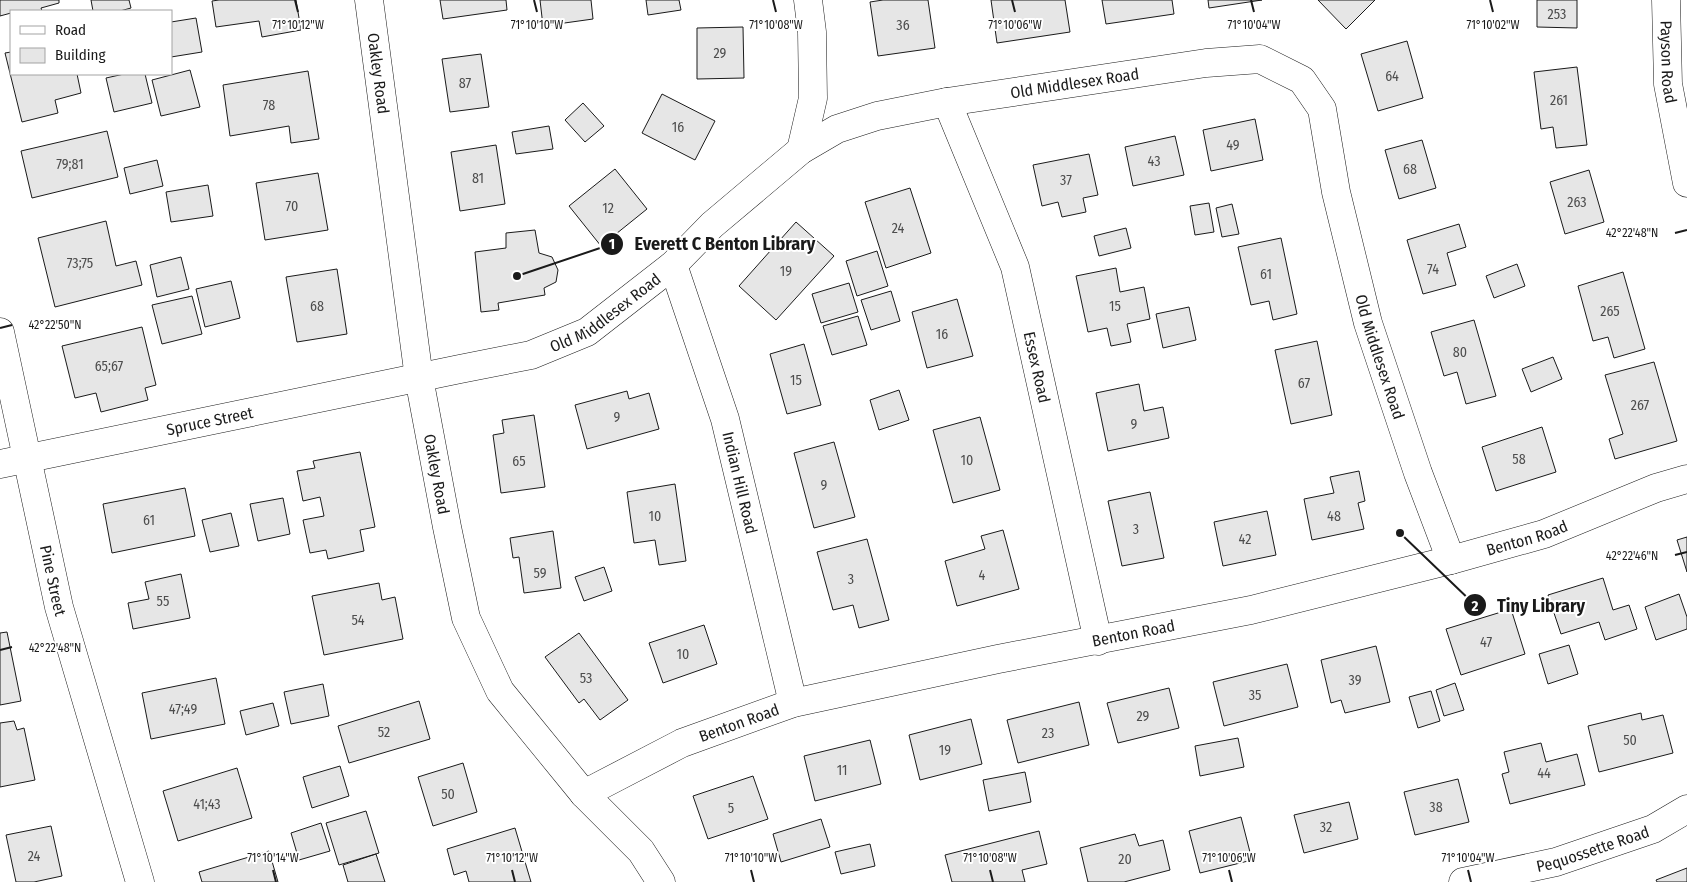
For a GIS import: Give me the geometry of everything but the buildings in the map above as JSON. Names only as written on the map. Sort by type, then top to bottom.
[{"type":"street","name":"Oakley Road","points":[[369,0],[419,378],[466,618],[500,691],[584,794],[641,852],[660,882]]},
{"type":"street","points":[[802,150],[813,98],[812,32],[808,0]]},
{"type":"street","name":"Payson Road","points":[[1666,0],[1668,84],[1687,183]]},
{"type":"street","name":"Old Middlesex Road","points":[[419,378],[531,356],[588,332],[673,265],[712,224],[802,150],[837,129],[876,116],[947,102],[1206,63],[1260,59],[1302,80],[1322,109],[1336,192],[1368,323],[1418,473],[1451,560]]},
{"type":"street","name":"Essex Road","points":[[947,102],[1015,267],[1098,641]]},
{"type":"street","name":"Indian Hill Road","points":[[673,265],[725,419],[793,703]]},
{"type":"street","name":"Pine Street","points":[[0,332],[59,607],[140,882]]},
{"type":"street","name":"Spruce Street","points":[[0,464],[419,378]]},
{"type":"street","name":"Benton Road","points":[[584,794],[682,742],[793,703],[998,659],[1251,610],[1451,560],[1544,534],[1656,488],[1687,479]]},
{"type":"street","name":"Pequossette Road","points":[[1463,882],[1565,859],[1653,829],[1687,809]]},
{"type":"place","name":"Everett C Benton Library","points":[[517,276]]},
{"type":"place","name":"Tiny Library","points":[[1400,533]]}]
